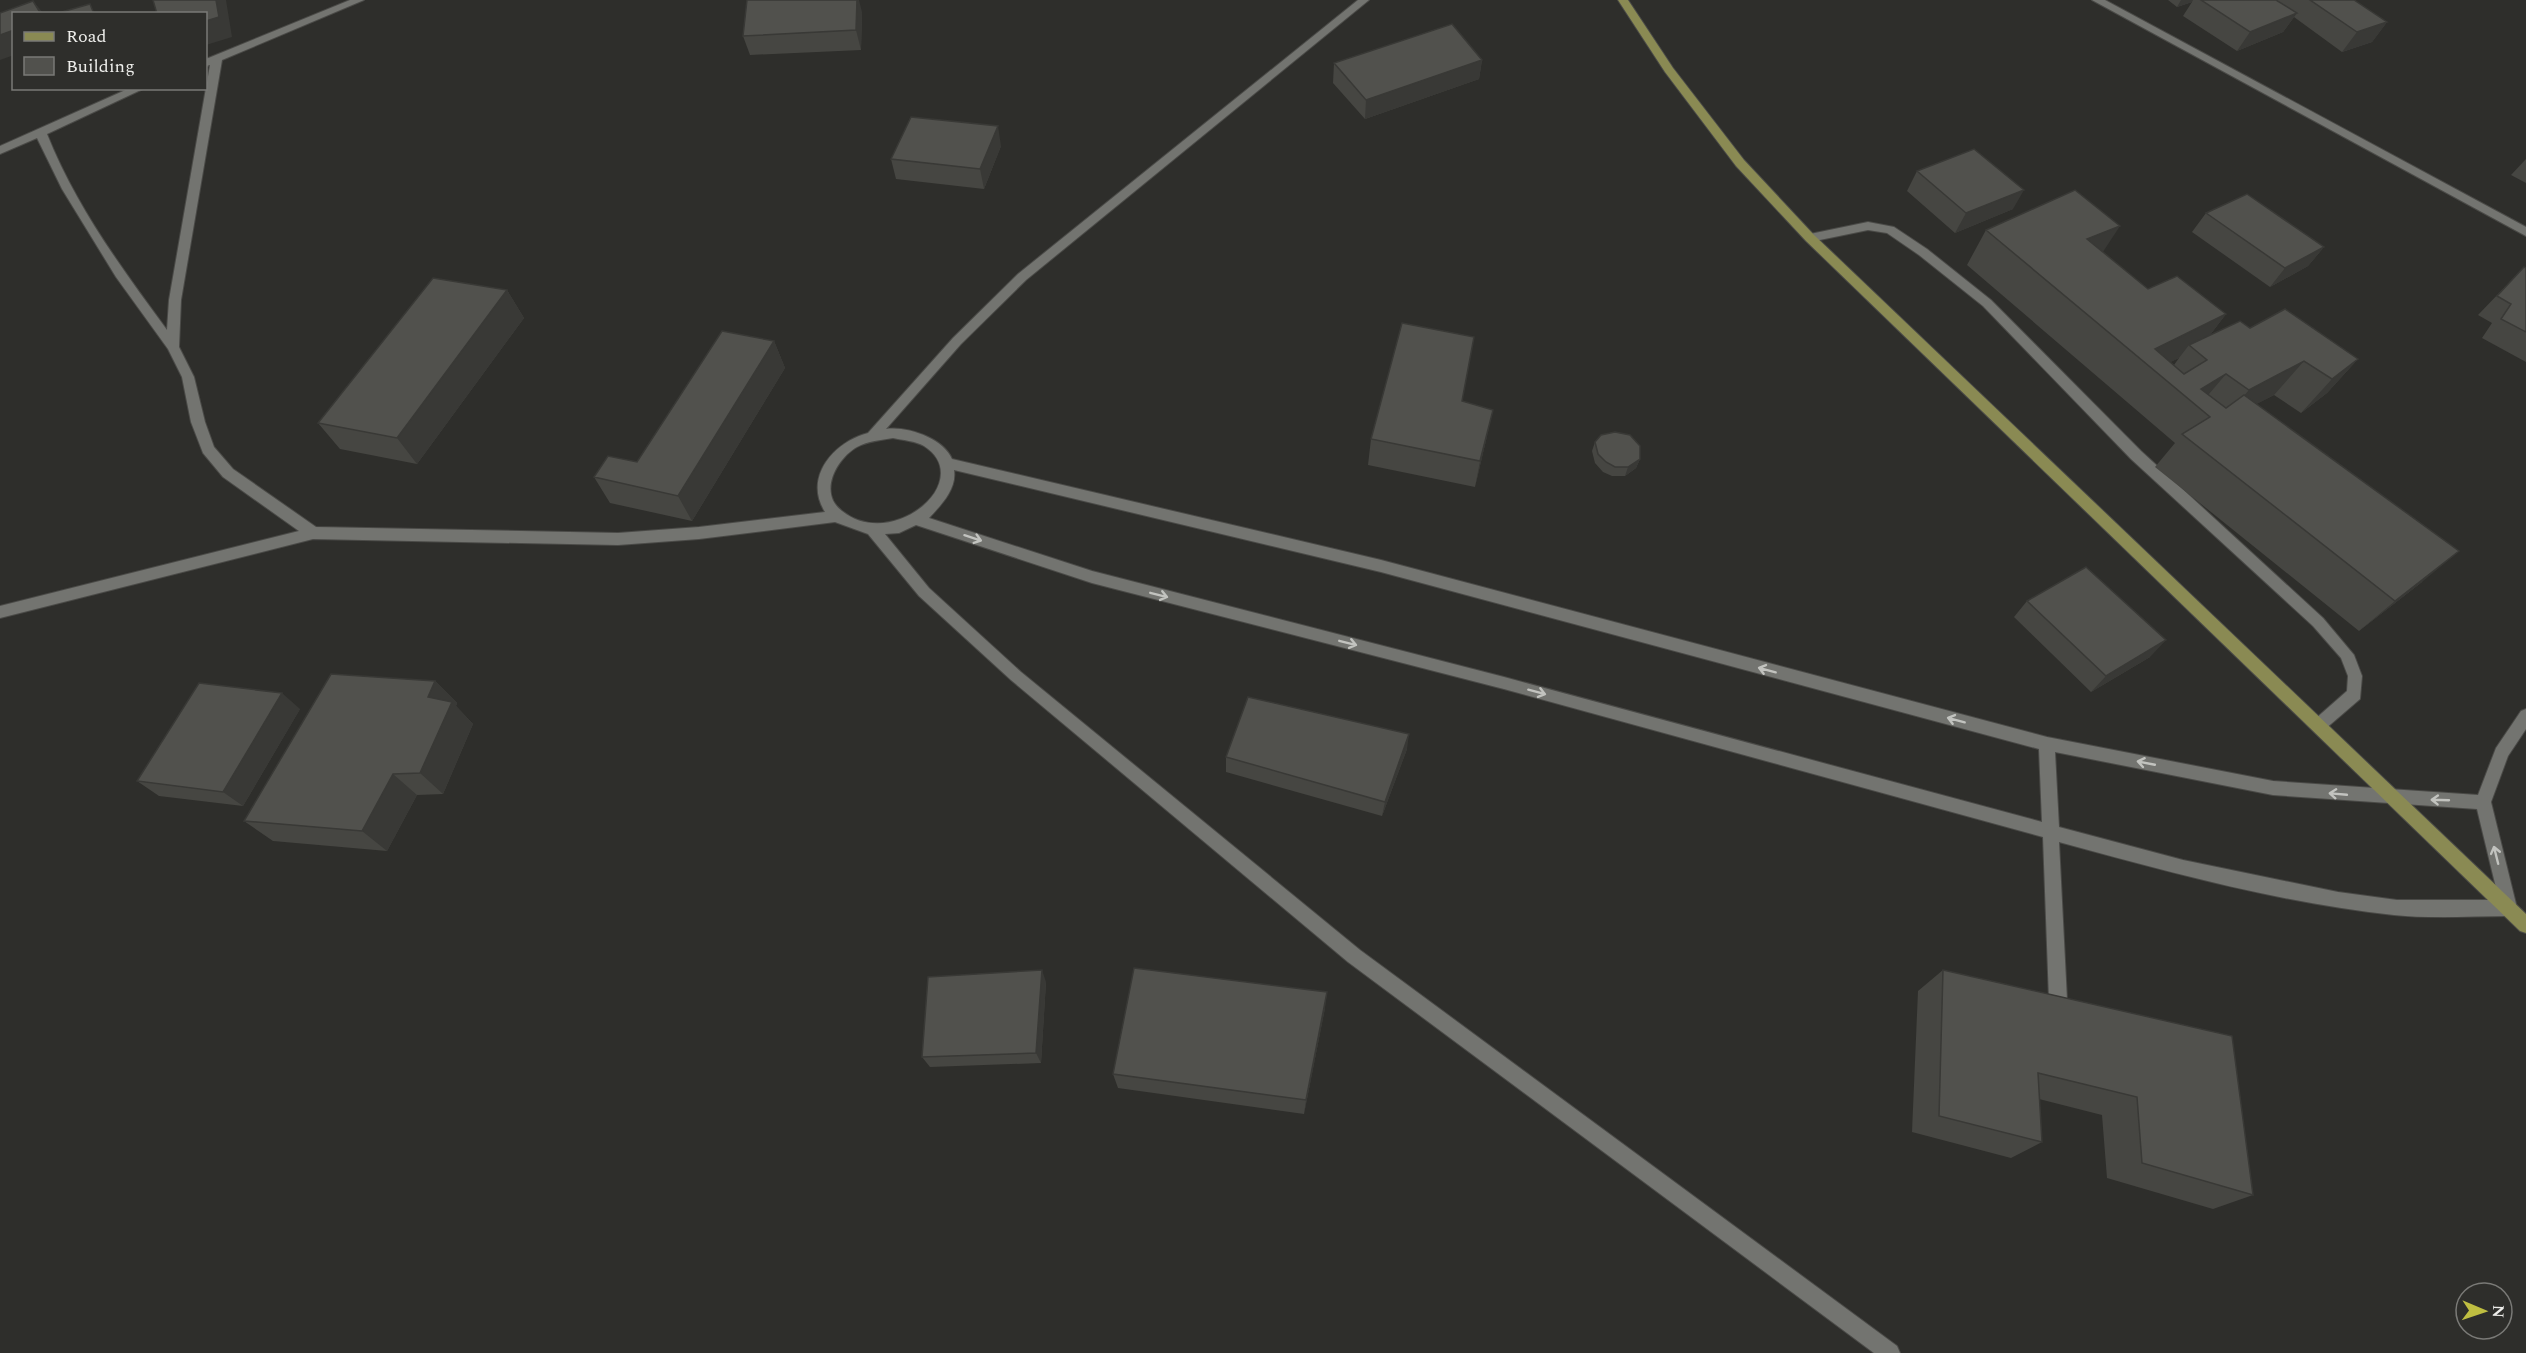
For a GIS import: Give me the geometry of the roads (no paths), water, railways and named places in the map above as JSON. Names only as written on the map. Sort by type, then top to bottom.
[{"type":"main road","points":[[1623,0],[1669,70],[1740,163],[1810,238],[2526,925]]},
{"type":"street","points":[[207,88],[211,61],[359,0]]},
{"type":"street","points":[[873,435],[942,357],[1022,277],[1364,0]]},
{"type":"street","points":[[2097,0],[2526,232]]},
{"type":"street","points":[[0,150],[136,90]]},
{"type":"street","points":[[173,347],[175,300],[207,90]]},
{"type":"street","points":[[41,133],[51,159],[120,274],[173,347],[188,377],[198,422],[208,449],[228,473],[313,533]]},
{"type":"street","points":[[1810,238],[1868,226],[1890,230],[1923,252],[1987,303],[2136,455],[2318,622],[2347,656],[2355,676],[2355,694],[2319,725]]},
{"type":"street","points":[[912,434],[928,440],[940,450],[948,463],[949,479],[944,494],[933,508],[917,520],[895,528],[873,530],[853,526],[836,516],[826,503],[823,487],[827,471],[837,456],[853,443],[873,435],[912,434]]},
{"type":"street","points":[[948,463],[1381,566],[2047,744],[2273,788],[2483,802]]},
{"type":"street","points":[[0,612],[313,533],[618,539],[699,533],[836,516]]},
{"type":"street","points":[[917,520],[1092,577],[1504,683],[2050,833],[2184,868],[2338,900],[2397,908],[2509,908],[2483,802],[2501,753],[2526,716]]},
{"type":"street","points":[[873,530],[924,592],[1016,676],[1354,956],[1890,1353]]},
{"type":"street","points":[[2047,744],[2058,1000]]}]
